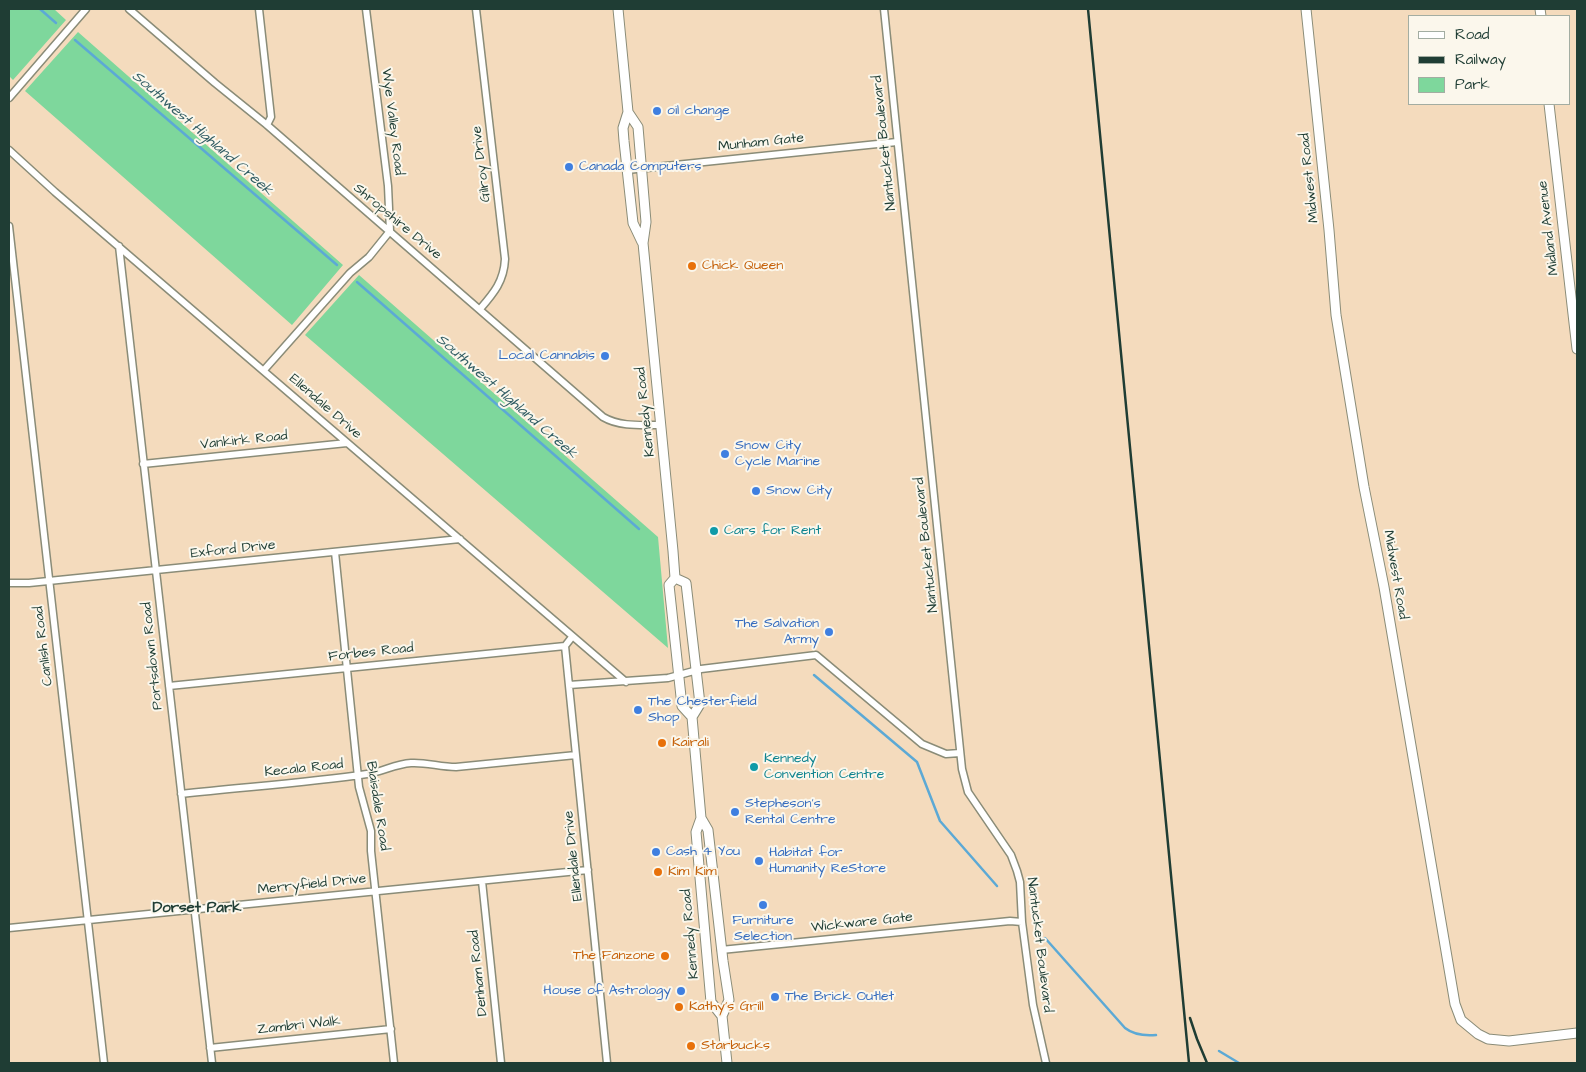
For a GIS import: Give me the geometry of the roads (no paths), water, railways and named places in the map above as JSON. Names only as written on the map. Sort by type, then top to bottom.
[{"type":"main road","name":"Kennedy Road","points":[[618,9],[628,112],[623,128],[627,170],[633,223],[642,243]]},
{"type":"main road","name":"Midwest Road","points":[[1306,9],[1336,314],[1364,487],[1384,587],[1455,1004],[1461,1020],[1478,1034],[1488,1039],[1509,1041],[1577,1034]]},
{"type":"main road","name":"Midland Avenue","points":[[1549,105],[1577,349]]},
{"type":"main road","name":"Kennedy Road","points":[[628,112],[638,127],[646,222],[642,243],[675,578]]},
{"type":"main road","name":"Kennedy Road","points":[[675,578],[686,584],[700,704],[692,717],[701,818],[696,832],[705,952],[711,1002],[722,1016]]},
{"type":"main road","name":"Kennedy Road","points":[[675,578],[669,584],[682,706],[692,717]]},
{"type":"main road","name":"Kennedy Road","points":[[701,818],[708,830],[729,1000],[722,1016],[727,1063]]},
{"type":"main road","name":"Wickware Gate","points":[[705,952],[722,950]]},
{"type":"street","points":[[9,98],[86,9]]},
{"type":"street","name":"Shropshire Drive","points":[[129,9],[267,125],[603,417],[615,423],[661,425]]},
{"type":"street","points":[[259,9],[271,117],[267,125]]},
{"type":"street","name":"Wye Valley Road","points":[[366,9],[388,186],[390,231]]},
{"type":"street","name":"Gilroy Drive","points":[[476,9],[506,259],[505,273],[498,286],[480,309]]},
{"type":"street","name":"Nantucket Boulevard","points":[[884,9],[962,770],[968,792],[1011,855],[1020,882],[1022,922],[1033,1005],[1046,1063]]},
{"type":"street","name":"Munham Gate","points":[[627,170],[897,142]]},
{"type":"street","name":"Ellendale Drive","points":[[9,150],[55,192],[626,682]]},
{"type":"street","name":"Canlish Road","points":[[9,226],[104,1063]]},
{"type":"street","points":[[264,370],[350,273],[369,257],[390,231]]},
{"type":"street","name":"Portsdown Road","points":[[119,246],[212,1063]]},
{"type":"street","name":"Vankirk Road","points":[[143,464],[347,443]]},
{"type":"street","name":"Exford Drive","points":[[9,583],[49,581],[460,539]]},
{"type":"street","name":"Blaisdale Road","points":[[335,552],[358,775],[363,806],[371,831],[394,1063]]},
{"type":"street","points":[[565,646],[572,637]]},
{"type":"street","name":"Ellendale Drive","points":[[565,646],[607,1063]]},
{"type":"street","name":"Forbes Road","points":[[169,686],[565,646]]},
{"type":"street","points":[[569,685],[626,682],[679,676],[696,671],[816,655],[922,744],[946,754],[960,754]]},
{"type":"street","name":"Kecala Road","points":[[181,794],[370,774],[408,763],[456,767],[576,755]]},
{"type":"street","name":"Merryfield Drive","points":[[9,928],[588,870]]},
{"type":"street","name":"Denham Road","points":[[482,880],[501,1063]]},
{"type":"street","name":"Wickware Gate","points":[[722,950],[1010,921],[1022,922]]},
{"type":"street","name":"Zambri Walk","points":[[210,1048],[390,1029]]},
{"type":"waterway","name":"Southwest Highland Creek","points":[[40,9],[56,23]]},
{"type":"waterway","name":"Southwest Highland Creek","points":[[75,40],[337,265]]},
{"type":"waterway","name":"Southwest Highland Creek","points":[[357,282],[639,529]]},
{"type":"waterway","name":"Southwest Highland Creek","points":[[814,675],[917,762],[940,821],[997,886]]},
{"type":"waterway","name":"Southwest Highland Creek","points":[[1045,938],[1125,1028],[1139,1034],[1156,1035]]},
{"type":"waterway","name":"Southwest Highland Creek","points":[[1219,1051],[1239,1063]]},
{"type":"railway","points":[[1088,9],[1189,1063]]},
{"type":"railway","points":[[1190,1018],[1207,1063]]},
{"type":"place","name":"oil change","points":[[657,111]]},
{"type":"place","name":"Canada Computers","points":[[569,167]]},
{"type":"place","name":"Chick Queen","points":[[692,266]]},
{"type":"place","name":"Local Cannabis","points":[[605,356]]},
{"type":"place","name":"Snow City Cycle Marine","points":[[725,454]]},
{"type":"place","name":"Snow City","points":[[756,491]]},
{"type":"place","name":"Cars for Rent","points":[[714,531]]},
{"type":"place","name":"The Salvation Army","points":[[829,632]]},
{"type":"place","name":"The Chesterfield Shop","points":[[638,710]]},
{"type":"place","name":"Kairali","points":[[662,743]]},
{"type":"place","name":"Kennedy Convention Centre","points":[[754,767]]},
{"type":"place","name":"Stepheson's Rental Centre","points":[[735,812]]},
{"type":"place","name":"Cash 4 You","points":[[656,852]]},
{"type":"place","name":"Habitat for Humanity ReStore","points":[[759,861]]},
{"type":"place","name":"Kim Kim","points":[[658,872]]},
{"type":"place","name":"Furniture Selection","points":[[763,905]]},
{"type":"place","name":"The Fanzone","points":[[665,956]]},
{"type":"place","name":"House of Astrology","points":[[681,991]]},
{"type":"place","name":"The Brick Outlet","points":[[775,997]]},
{"type":"place","name":"Kathy's Grill","points":[[679,1007]]},
{"type":"place","name":"Starbucks","points":[[691,1046]]},
{"type":"district","name":"Dorset Park","points":[[197,909]]}]
